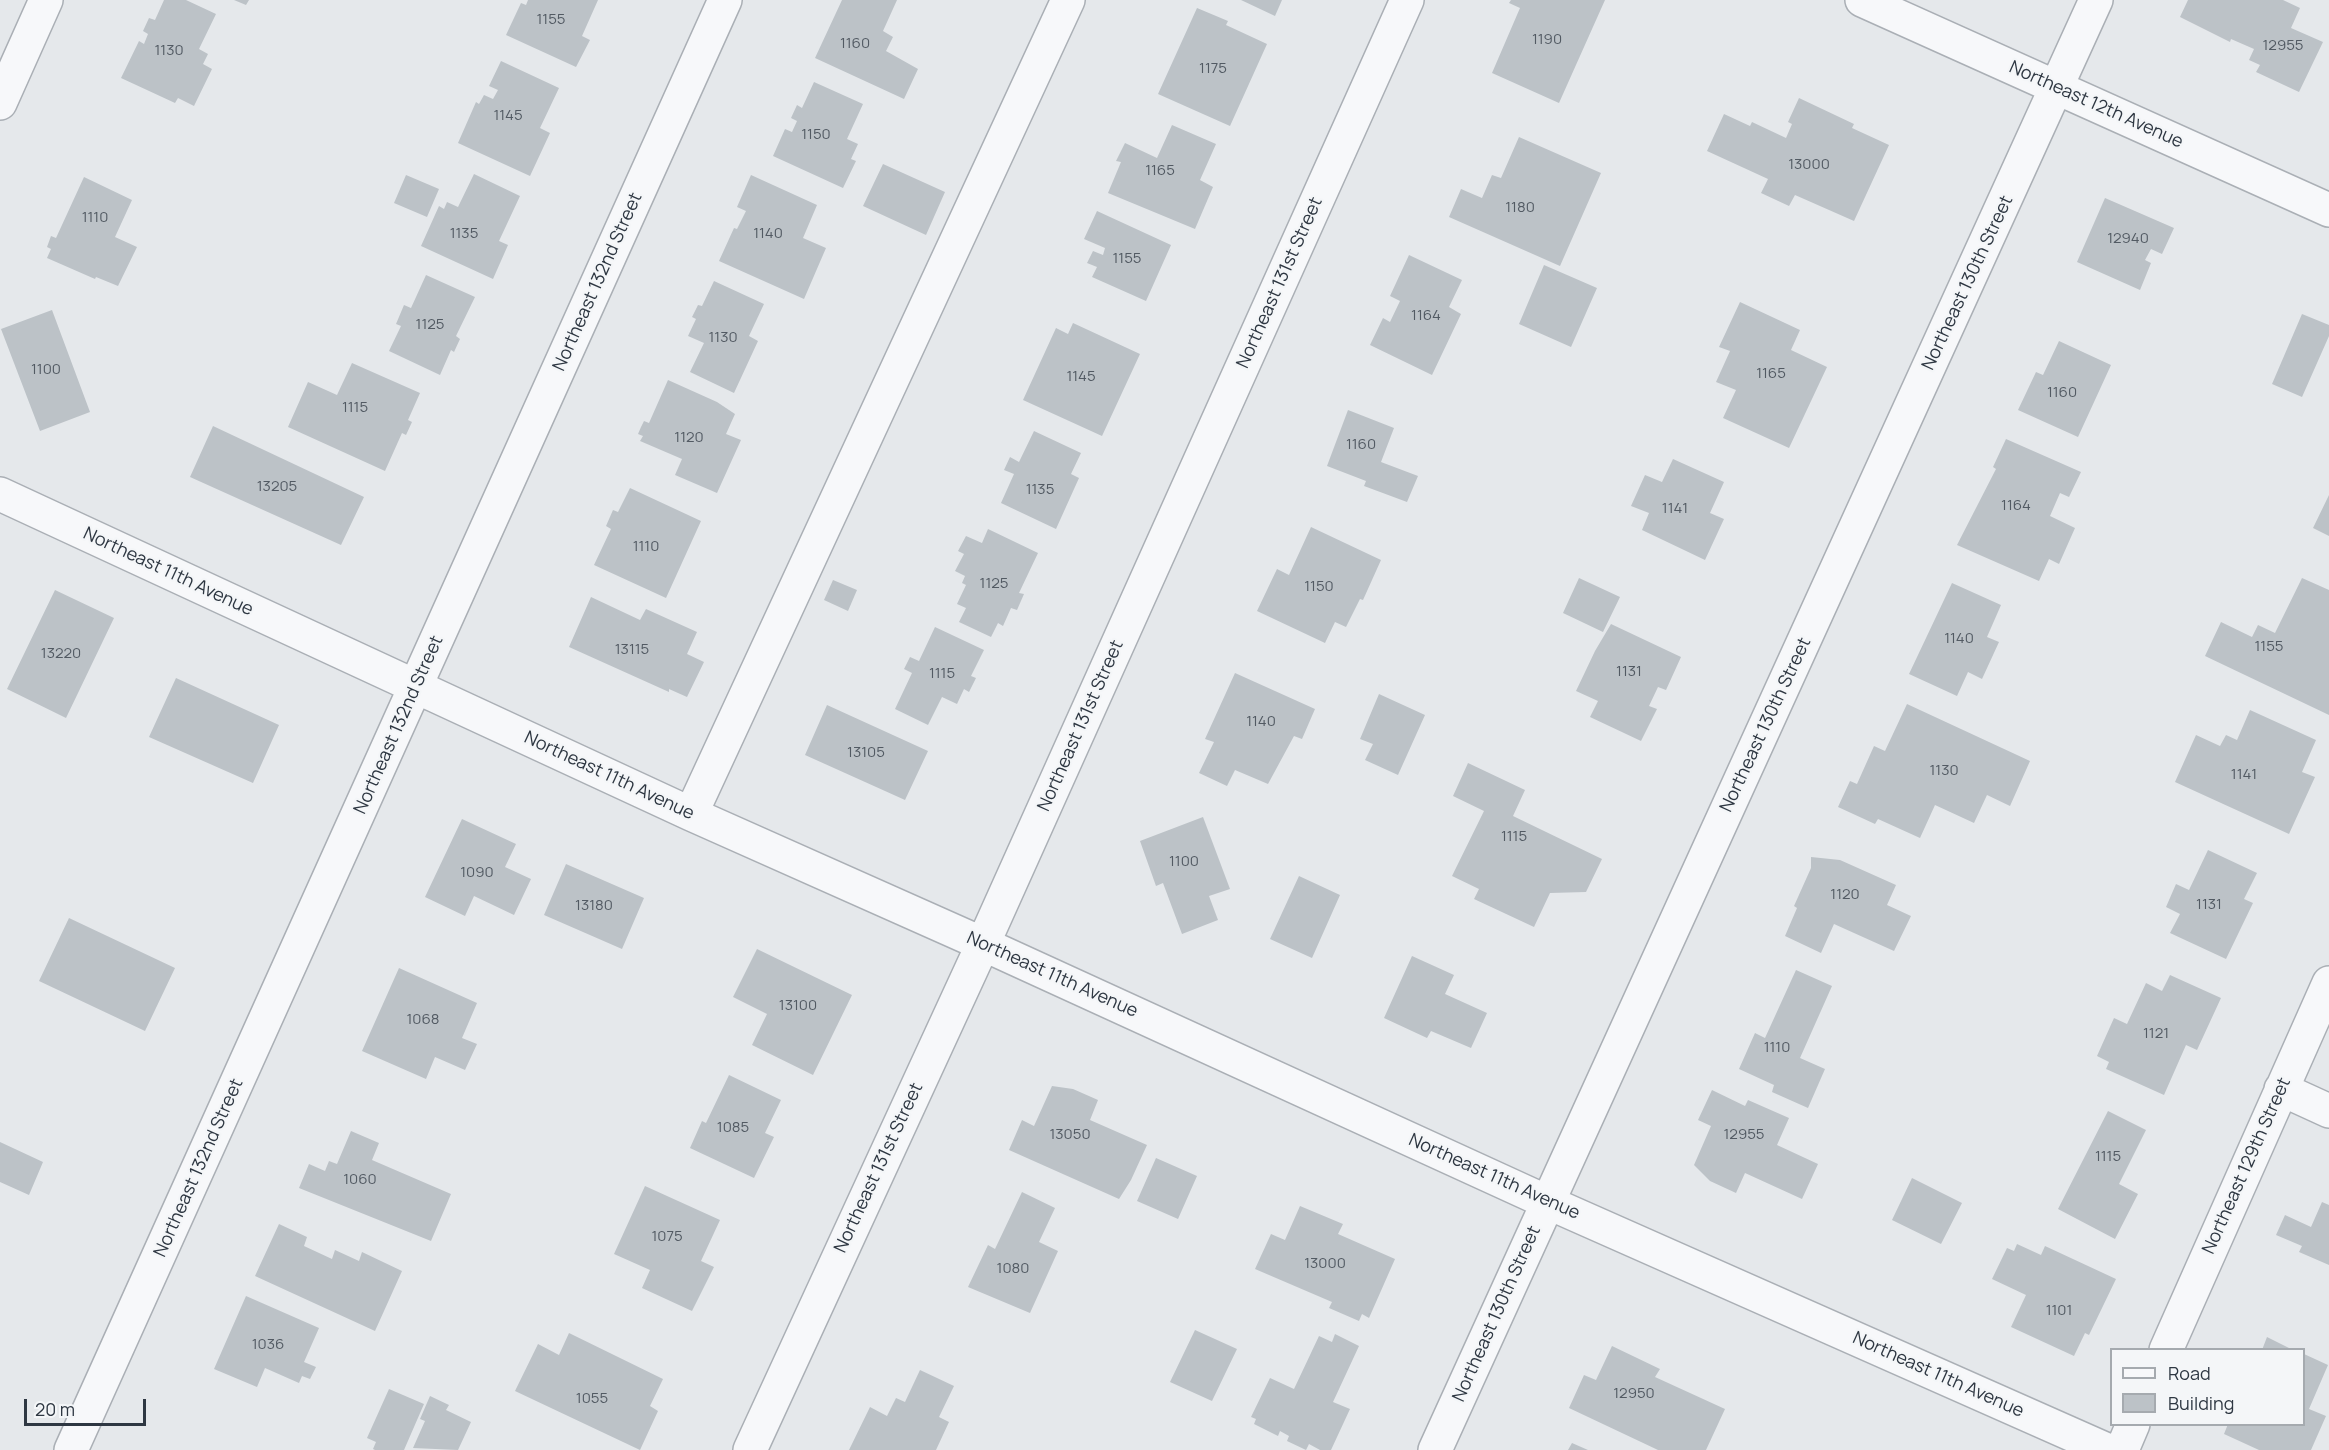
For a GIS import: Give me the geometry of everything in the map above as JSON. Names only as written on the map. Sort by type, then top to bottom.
[{"type":"street","points":[[0,103],[46,0]]},
{"type":"street","name":"Northeast 132nd Street","points":[[71,1450],[725,0]]},
{"type":"street","points":[[691,814],[1068,0]]},
{"type":"street","name":"Northeast 131st Street","points":[[750,1450],[983,944],[1407,0]]},
{"type":"street","name":"Northeast 12th Avenue","points":[[1862,0],[2329,210]]},
{"type":"street","name":"Northeast 130th Street","points":[[1435,1450],[2096,0]]},
{"type":"street","name":"Northeast 11th Avenue","points":[[0,494],[691,814],[983,944],[1547,1202],[2107,1450]]},
{"type":"street","name":"Northeast 129th Street","points":[[2167,1348],[2329,983]]},
{"type":"street","points":[[2281,1089],[2329,1111]]},
{"type":"street","points":[[2122,1450],[2133,1426]]},
{"type":"building","points":[[164,0],[186,0],[216,14],[199,49],[208,54],[203,64],[212,69],[194,106],[178,98],[175,103],[121,78],[139,41],[144,44],[148,34],[143,31],[149,18],[155,20]]},
{"type":"building","points":[[234,0],[249,0],[246,5]]},
{"type":"building","points":[[528,0],[598,0],[582,36],[590,40],[576,67],[506,35],[521,3],[526,5]]},
{"type":"building","points":[[842,0],[897,0],[883,31],[893,37],[886,51],[918,69],[904,99],[815,58]]},
{"type":"building","points":[[1241,0],[1282,0],[1275,16]]},
{"type":"building","points":[[1511,0],[1605,0],[1559,103],[1492,73],[1520,8],[1509,3]]},
{"type":"building","points":[[2188,0],[2283,0],[2300,8],[2291,28],[2323,42],[2299,92],[2256,72],[2260,65],[2249,60],[2254,49],[2231,39],[2230,42],[2180,17]]},
{"type":"building","points":[[1197,8],[1228,21],[1226,25],[1267,44],[1230,126],[1158,94]]},
{"type":"building","points":[[501,61],[559,88],[540,128],[550,133],[530,176],[458,143],[476,102],[479,104],[484,95],[493,99],[498,90],[489,86]]},
{"type":"building","points":[[814,82],[863,104],[847,139],[858,144],[851,159],[856,161],[843,188],[773,156],[785,129],[792,132],[797,121],[791,118],[797,105],[802,108]]},
{"type":"building","points":[[1799,98],[1854,124],[1852,128],[1889,145],[1854,221],[1795,195],[1789,206],[1761,193],[1768,179],[1707,151],[1724,114],[1750,126],[1752,122],[1786,138],[1792,124],[1788,122]]},
{"type":"building","points":[[1172,125],[1216,144],[1200,180],[1213,187],[1195,229],[1108,193],[1121,162],[1116,161],[1125,143],[1157,158]]},
{"type":"building","points":[[1519,137],[1601,173],[1560,266],[1449,217],[1461,189],[1482,198],[1492,175],[1501,178]]},
{"type":"building","points":[[883,164],[945,192],[926,235],[863,206]]},
{"type":"building","points":[[474,174],[520,196],[499,241],[508,245],[493,279],[421,246],[439,206],[444,209],[447,202],[458,207]]},
{"type":"building","points":[[406,175],[439,189],[427,217],[394,203]]},
{"type":"building","points":[[751,175],[817,205],[803,238],[826,248],[804,299],[719,261],[734,228],[737,229],[746,211],[737,207]]},
{"type":"building","points":[[84,177],[132,200],[115,237],[137,247],[118,286],[96,277],[95,279],[47,258],[51,249],[47,247],[51,236],[56,238]]},
{"type":"building","points":[[2105,198],[2174,228],[2162,254],[2151,249],[2145,260],[2151,263],[2140,290],[2077,262]]},
{"type":"building","points":[[1097,211],[1171,245],[1146,301],[1092,277],[1097,267],[1087,263],[1093,251],[1103,255],[1105,248],[1084,239]]},
{"type":"building","points":[[1409,255],[1462,280],[1449,307],[1461,314],[1432,375],[1370,345],[1383,318],[1390,322],[1400,301],[1390,296]]},
{"type":"building","points":[[1544,265],[1597,288],[1571,347],[1519,324]]},
{"type":"building","points":[[426,275],[475,297],[456,336],[460,339],[454,352],[451,350],[440,375],[389,351],[401,326],[396,324],[404,305],[411,308]]},
{"type":"building","points":[[714,281],[764,304],[749,336],[758,341],[734,393],[690,372],[704,343],[688,336],[696,319],[692,317],[698,305],[702,306]]},
{"type":"building","points":[[1740,302],[1800,330],[1791,350],[1827,367],[1789,448],[1723,418],[1736,390],[1716,382],[1730,351],[1719,347]]},
{"type":"building","points":[[52,310],[90,412],[40,431],[1,329]]},
{"type":"building","points":[[2302,314],[2329,325],[2329,336],[2302,397],[2272,384]]},
{"type":"building","points":[[1073,323],[1140,354],[1102,436],[1023,400],[1056,328],[1068,334]]},
{"type":"building","points":[[2059,341],[2111,365],[2078,437],[2018,410],[2036,372],[2043,375]]},
{"type":"building","points":[[352,363],[420,393],[408,420],[412,422],[406,435],[402,433],[385,471],[288,427],[308,382],[337,395]]},
{"type":"building","points":[[668,380],[717,402],[735,414],[726,434],[741,440],[717,493],[675,475],[682,459],[640,441],[643,436],[638,434],[641,427],[644,421],[649,423]]},
{"type":"building","points":[[1348,410],[1394,428],[1381,462],[1418,476],[1407,502],[1364,486],[1366,481],[1327,466]]},
{"type":"building","points":[[213,426],[364,497],[341,545],[190,477]]},
{"type":"building","points":[[1034,431],[1081,453],[1071,474],[1079,478],[1056,529],[1001,503],[1014,474],[1004,470],[1010,457],[1019,462]]},
{"type":"building","points":[[2006,439],[2081,472],[2069,497],[2060,493],[2050,516],[2075,528],[2059,564],[2049,559],[2039,581],[1957,545],[1996,469],[1993,467]]},
{"type":"building","points":[[1673,459],[1724,482],[1710,513],[1724,519],[1705,560],[1642,530],[1649,513],[1631,506],[1645,475],[1662,482]]},
{"type":"building","points":[[630,488],[701,521],[666,598],[594,565],[611,529],[606,526],[613,510],[618,512]]},
{"type":"building","points":[[2329,495],[2329,536],[2313,528]]},
{"type":"building","points":[[1311,527],[1381,560],[1363,600],[1360,599],[1346,627],[1335,622],[1325,643],[1257,611],[1277,569],[1289,575]]},
{"type":"building","points":[[988,529],[1038,553],[1019,593],[1024,594],[1017,610],[1011,608],[1003,626],[998,623],[991,637],[959,622],[966,608],[957,604],[966,585],[962,583],[965,576],[955,571],[964,554],[958,551],[966,536],[982,543]]},
{"type":"building","points":[[1579,578],[1620,597],[1603,632],[1563,613]]},
{"type":"building","points":[[2302,578],[2329,590],[2329,715],[2205,656],[2221,622],[2252,637],[2258,625],[2275,633]]},
{"type":"building","points":[[833,580],[857,590],[848,611],[824,600]]},
{"type":"building","points":[[1952,583],[2001,605],[1987,637],[1999,642],[1982,679],[1968,672],[1957,696],[1909,674]]},
{"type":"building","points":[[55,590],[114,618],[66,718],[7,689]]},
{"type":"building","points":[[591,597],[640,620],[646,609],[697,632],[687,654],[704,662],[687,697],[669,689],[669,692],[569,647]]},
{"type":"building","points":[[1611,624],[1681,657],[1666,690],[1658,687],[1649,706],[1657,709],[1641,741],[1590,717],[1598,701],[1576,691]]},
{"type":"building","points":[[935,627],[984,650],[971,676],[976,678],[969,692],[964,689],[957,704],[942,697],[928,725],[895,709],[912,673],[904,669],[910,657],[919,661]]},
{"type":"building","points":[[1235,673],[1315,709],[1302,739],[1294,736],[1268,784],[1235,770],[1227,786],[1199,773],[1214,742],[1205,739]]},
{"type":"building","points":[[176,678],[279,725],[253,783],[149,737]]},
{"type":"building","points":[[1379,694],[1425,715],[1398,775],[1365,760],[1373,744],[1360,739]]},
{"type":"building","points":[[1907,704],[2030,761],[2010,806],[1987,795],[1974,823],[1935,805],[1920,838],[1878,819],[1875,824],[1838,807],[1850,781],[1857,784],[1874,746],[1885,751]]},
{"type":"building","points":[[827,705],[928,751],[905,800],[805,755]]},
{"type":"building","points":[[2250,710],[2316,740],[2302,772],[2315,777],[2289,834],[2175,782],[2196,735],[2220,746],[2226,735],[2237,740]]},
{"type":"building","points":[[1468,763],[1525,790],[1513,816],[1602,859],[1586,892],[1550,893],[1534,927],[1474,899],[1479,889],[1452,876],[1484,811],[1453,796]]},
{"type":"building","points":[[1203,817],[1230,889],[1209,896],[1218,920],[1182,934],[1163,883],[1156,886],[1140,841]]},
{"type":"building","points":[[462,819],[516,844],[505,867],[531,879],[514,915],[474,896],[465,916],[425,897]]},
{"type":"building","points":[[2208,850],[2257,873],[2244,899],[2253,903],[2226,959],[2170,933],[2180,914],[2166,907],[2176,884],[2189,890]]},
{"type":"building","points":[[1811,857],[1840,860],[1896,885],[1887,905],[1911,916],[1894,951],[1834,924],[1821,953],[1785,936],[1797,908],[1794,906],[1811,868]]},
{"type":"building","points":[[566,864],[644,898],[622,949],[544,915]]},
{"type":"building","points":[[1299,876],[1340,895],[1312,958],[1270,939]]},
{"type":"building","points":[[69,918],[175,968],[145,1031],[39,981]]},
{"type":"building","points":[[757,949],[852,995],[813,1075],[752,1045],[767,1014],[733,997]]},
{"type":"building","points":[[1412,956],[1454,975],[1445,994],[1487,1013],[1471,1048],[1431,1031],[1427,1038],[1384,1018]]},
{"type":"building","points":[[399,968],[477,1003],[462,1038],[477,1044],[465,1070],[435,1057],[426,1079],[362,1051]]},
{"type":"building","points":[[1796,970],[1832,986],[1800,1058],[1825,1069],[1808,1108],[1772,1092],[1774,1085],[1739,1069],[1755,1033],[1765,1038]]},
{"type":"building","points":[[2170,975],[2221,998],[2197,1050],[2186,1045],[2164,1095],[2106,1069],[2109,1062],[2097,1056],[2114,1018],[2127,1024],[2146,983],[2162,991]]},
{"type":"building","points":[[729,1075],[781,1100],[765,1133],[774,1137],[754,1178],[690,1148],[702,1121],[706,1123]]},
{"type":"building","points":[[1052,1086],[1073,1089],[1098,1100],[1090,1120],[1147,1145],[1131,1180],[1119,1199],[1009,1150],[1022,1120],[1034,1126]]},
{"type":"building","points":[[1712,1090],[1745,1106],[1748,1100],[1789,1118],[1777,1145],[1818,1164],[1802,1199],[1745,1173],[1736,1193],[1710,1181],[1694,1165],[1711,1126],[1698,1120]]},
{"type":"building","points":[[2108,1111],[2146,1130],[2119,1184],[2138,1194],[2115,1239],[2058,1209]]},
{"type":"building","points":[[351,1131],[379,1143],[372,1160],[451,1194],[431,1241],[299,1188],[309,1164],[325,1171],[329,1161],[337,1164]]},
{"type":"building","points":[[0,1142],[43,1162],[29,1195],[0,1182]]},
{"type":"building","points":[[1156,1158],[1197,1176],[1178,1219],[1137,1201]]},
{"type":"building","points":[[1912,1178],[1962,1203],[1941,1244],[1892,1220]]},
{"type":"building","points":[[645,1186],[720,1220],[701,1261],[714,1267],[692,1311],[642,1288],[650,1270],[614,1254]]},
{"type":"building","points":[[1022,1192],[1055,1208],[1039,1242],[1058,1251],[1030,1313],[968,1287],[988,1245],[995,1249]]},
{"type":"building","points":[[2322,1202],[2329,1205],[2329,1265],[2299,1252],[2302,1246],[2276,1235],[2285,1215],[2311,1227]]},
{"type":"building","points":[[1300,1206],[1343,1224],[1338,1234],[1395,1259],[1369,1318],[1362,1314],[1359,1321],[1329,1308],[1332,1302],[1255,1269],[1271,1234],[1285,1240]]},
{"type":"building","points":[[279,1224],[307,1237],[304,1246],[332,1259],[335,1250],[359,1261],[362,1252],[402,1271],[375,1331],[255,1276]]},
{"type":"building","points":[[2017,1244],[2041,1255],[2045,1246],[2116,1279],[2089,1335],[2085,1333],[2074,1356],[2011,1327],[2026,1295],[1992,1279],[2007,1248],[2014,1251]]},
{"type":"building","points":[[246,1296],[319,1328],[304,1362],[316,1367],[310,1379],[302,1376],[299,1383],[265,1368],[257,1387],[214,1369]]},
{"type":"building","points":[[1195,1330],[1237,1349],[1212,1401],[1170,1382]]},
{"type":"building","points":[[569,1333],[663,1379],[650,1406],[658,1411],[640,1450],[515,1391],[538,1344],[559,1355]]},
{"type":"building","points":[[1335,1334],[1359,1346],[1333,1402],[1350,1409],[1331,1450],[1320,1450],[1309,1444],[1306,1450],[1287,1441],[1289,1436],[1280,1431],[1278,1436],[1254,1424],[1256,1419],[1251,1417],[1270,1378],[1294,1389],[1319,1336],[1332,1342]]},
{"type":"building","points":[[2267,1337],[2289,1348],[2263,1348]]},
{"type":"building","points":[[1612,1346],[1660,1369],[1655,1377],[1725,1409],[1706,1450],[1658,1450],[1569,1408],[1584,1375],[1596,1380]]},
{"type":"building","points":[[2305,1354],[2328,1365],[2309,1409],[2326,1416],[2311,1450],[2259,1450],[2224,1434],[2227,1426],[2305,1426]]},
{"type":"building","points":[[920,1370],[954,1386],[939,1417],[949,1422],[936,1450],[849,1450],[870,1407],[887,1416],[896,1398],[905,1402]]},
{"type":"building","points":[[389,1389],[424,1404],[404,1450],[375,1450],[373,1449],[376,1442],[367,1438]]},
{"type":"building","points":[[430,1396],[449,1405],[446,1410],[471,1422],[458,1450],[413,1448],[425,1421],[420,1419]]},
{"type":"building","points":[[1572,1443],[1588,1450],[1568,1450]]}]
